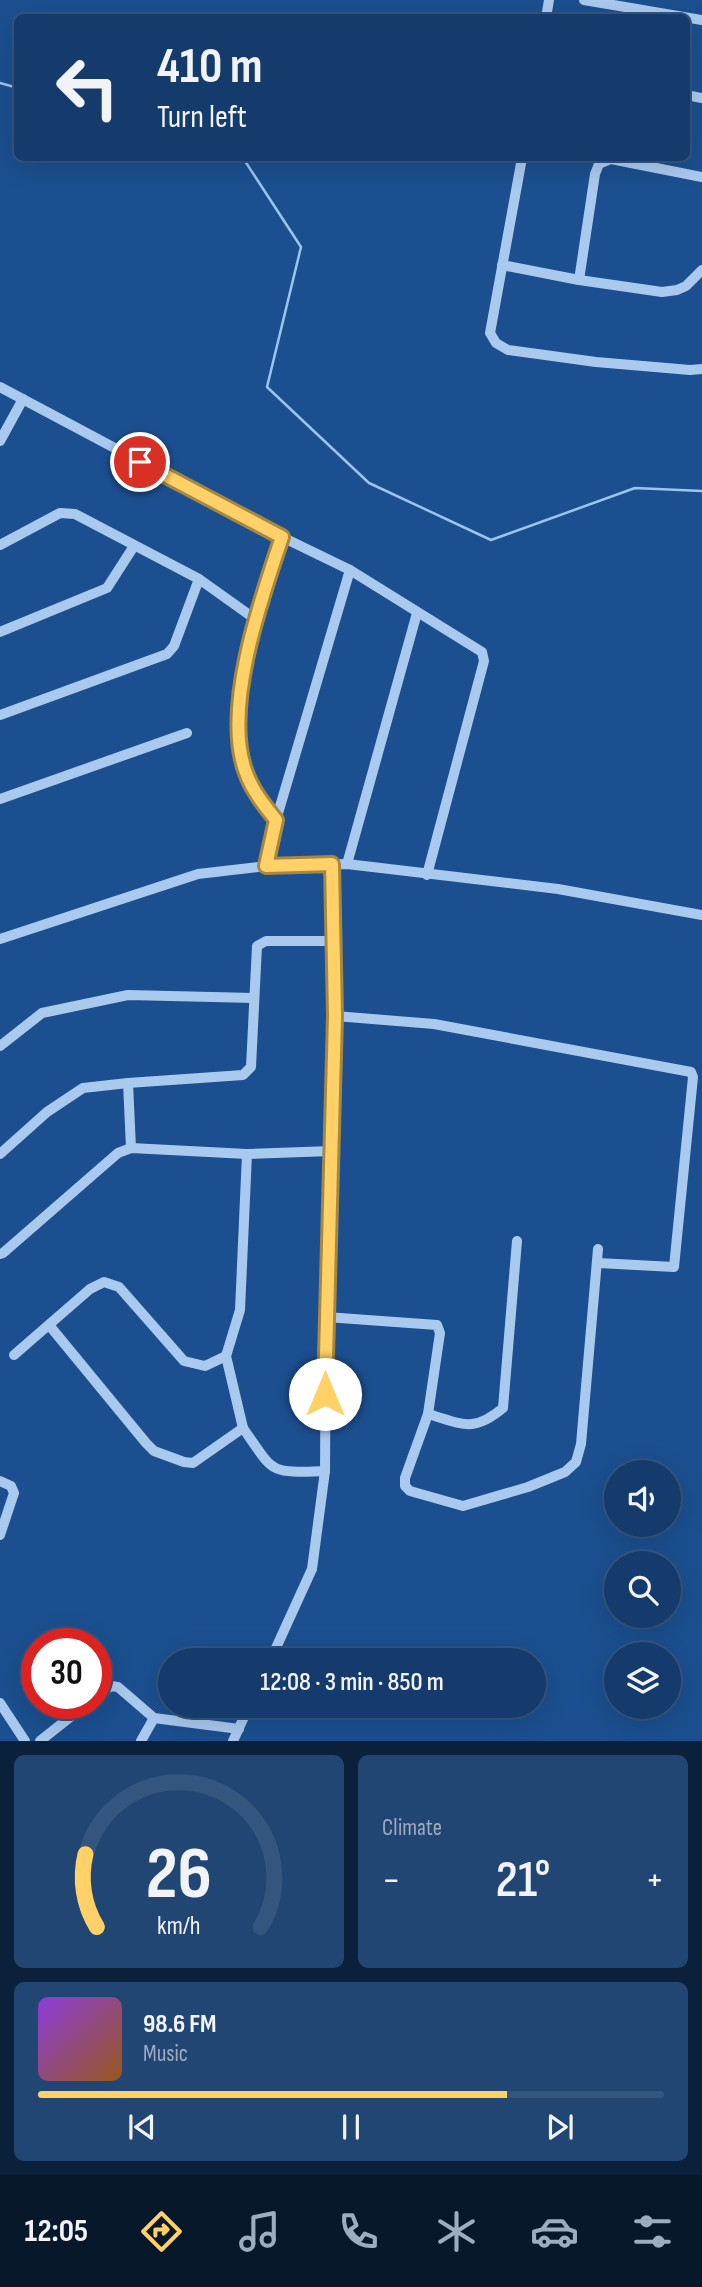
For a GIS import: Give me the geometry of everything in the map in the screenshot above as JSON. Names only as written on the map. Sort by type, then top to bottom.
[{"type":"street","points":[[584,0],[667,14]]},
{"type":"street","points":[[521,161],[491,338],[508,350],[596,362],[702,369]]},
{"type":"street","points":[[579,280],[595,174],[599,164],[606,161]]},
{"type":"street","points":[[621,161],[702,177]]},
{"type":"street","points":[[502,265],[662,292],[686,286],[702,270]]},
{"type":"street","points":[[0,387],[282,537],[350,570],[482,652],[484,662],[427,875]]},
{"type":"street","points":[[0,441],[23,399]]},
{"type":"street","points":[[0,545],[60,513],[75,514],[199,579],[255,619]]},
{"type":"street","points":[[276,820],[261,802],[244,769],[237,718],[255,619],[282,537]]},
{"type":"street","points":[[0,632],[107,588],[134,546]]},
{"type":"street","points":[[266,866],[276,820],[350,570]]},
{"type":"street","points":[[0,715],[167,654],[174,646],[199,579]]},
{"type":"street","points":[[347,864],[417,613]]},
{"type":"street","points":[[0,799],[187,733]]},
{"type":"street","points":[[276,1648],[312,1569],[325,1471],[326,1317],[335,1016],[332,864]]},
{"type":"street","points":[[0,939],[198,874],[266,866],[347,864],[558,889],[702,915]]},
{"type":"street","points":[[0,1154],[47,1112],[83,1088],[243,1075],[251,1067],[257,946],[266,941],[334,941]]},
{"type":"street","points":[[0,1046],[42,1013],[128,995],[254,998]]},
{"type":"street","points":[[335,1016],[434,1024],[691,1072],[693,1077],[674,1268],[598,1263]]},
{"type":"street","points":[[128,1083],[131,1148]]},
{"type":"street","points":[[0,1254],[118,1153],[131,1148],[247,1154],[331,1151]]},
{"type":"street","points":[[247,1154],[240,1310],[226,1356],[243,1428],[268,1464],[275,1469],[283,1472],[325,1471]]},
{"type":"street","points":[[428,1414],[469,1426],[487,1421],[503,1408],[517,1241]]},
{"type":"street","points":[[326,1317],[437,1325],[440,1333],[428,1414],[405,1478],[405,1486],[410,1492],[463,1506],[528,1487],[565,1472],[576,1462],[581,1444],[598,1249]]},
{"type":"street","points":[[14,1355],[90,1289],[104,1282],[119,1287],[184,1360],[205,1366],[226,1356]]},
{"type":"street","points":[[48,1325],[155,1451],[193,1463],[243,1428]]},
{"type":"street","points":[[0,1481],[11,1486],[14,1493],[0,1535]]},
{"type":"street","points":[[112,1686],[118,1687],[153,1718],[239,1729]]},
{"type":"street","points":[[0,1703],[25,1741]]},
{"type":"street","points":[[141,1741],[153,1718]]},
{"type":"street","points":[[233,1741],[244,1718]]},
{"type":"street","points":[[40,1741],[68,1719]]},
{"type":"waterway","points":[[0,83],[14,87]]},
{"type":"waterway","points":[[245,161],[301,247],[267,387],[369,483],[491,540],[635,488],[702,491]]},
{"type":"route","points":[[140,462],[282,537],[255,619],[237,718],[244,769],[261,802],[276,820],[266,866],[332,864],[335,1016],[325,1394]]}]
